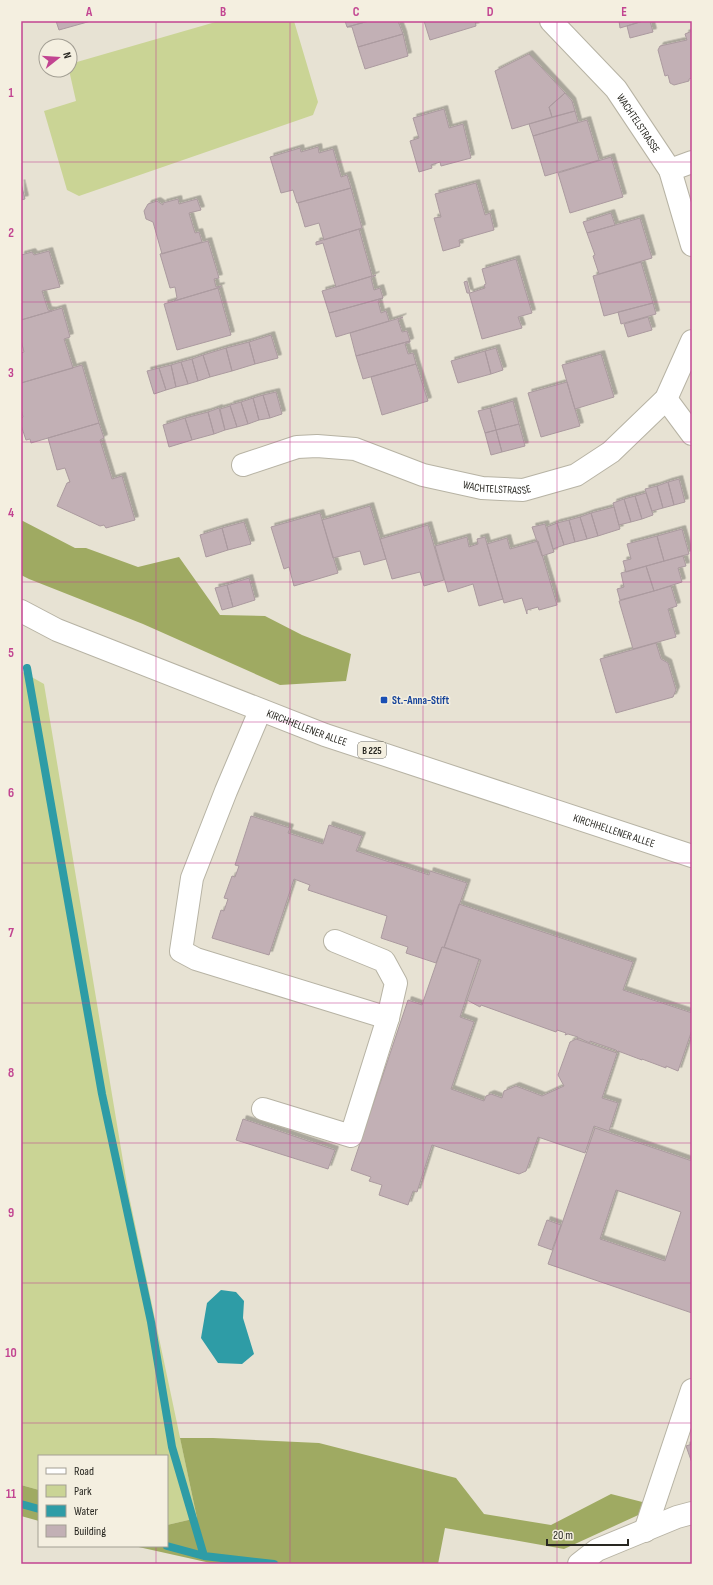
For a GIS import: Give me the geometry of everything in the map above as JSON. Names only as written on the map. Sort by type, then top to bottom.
[{"type":"street","name":"WACHTELSTRASSE","points":[[551,21],[616,89],[670,170],[692,245]]},
{"type":"street","points":[[670,170],[692,162]]},
{"type":"street","name":"WACHTELSTRASSE","points":[[243,465],[297,447],[317,446],[355,449],[423,475],[482,488],[523,490],[576,474],[611,452],[666,399],[692,341]]},
{"type":"street","points":[[666,399],[692,434]]},
{"type":"street","name":"KIRCHHELLENER ALLEE","points":[[21,611],[57,630],[260,711],[325,735],[692,856]]},
{"type":"street","points":[[260,711],[226,791],[192,878],[181,951],[196,959],[388,1018]]},
{"type":"street","points":[[263,1109],[351,1136],[388,1018],[396,983],[384,961],[335,941]]},
{"type":"street","points":[[645,1531],[692,1390]]},
{"type":"street","points":[[579,1564],[597,1550],[692,1513]]},
{"type":"green space","points":[[219,21],[294,21],[318,102],[313,115],[79,196],[67,190],[44,111],[76,101],[71,78],[78,78],[78,62]]},
{"type":"green space","points":[[21,520],[75,548],[86,548],[138,567],[179,557],[220,615],[265,616],[302,635],[351,654],[346,681],[280,685],[143,624],[29,579],[21,575]]},
{"type":"green space","points":[[21,671],[44,684],[128,1191],[197,1518],[168,1525],[168,1455],[38,1455],[38,1490],[21,1485]]},
{"type":"green space","points":[[180,1438],[319,1443],[456,1478],[484,1514],[551,1525],[611,1494],[658,1506],[564,1549],[445,1528],[438,1564],[215,1564],[138,1547],[168,1547],[168,1525],[197,1518]]},
{"type":"green space","points":[[21,1485],[38,1490],[38,1521],[21,1516]]},
{"type":"water","points":[[221,1290],[236,1292],[244,1301],[243,1318],[254,1354],[242,1364],[218,1363],[201,1338],[207,1303]]},
{"type":"building","points":[[56,21],[91,21],[59,30]]},
{"type":"building","points":[[345,21],[369,21],[347,27]]},
{"type":"building","points":[[369,21],[398,21],[403,34],[358,47],[352,27],[347,27]]},
{"type":"building","points":[[424,21],[475,21],[476,26],[430,40]]},
{"type":"building","points":[[619,21],[643,21],[620,28]]},
{"type":"building","points":[[643,21],[650,21],[653,32],[630,38],[627,26]]},
{"type":"building","points":[[692,31],[692,78],[689,79],[689,81],[674,85],[670,83],[668,75],[665,76],[658,50],[660,46],[687,40],[685,34]]},
{"type":"building","points":[[403,34],[408,56],[365,69],[358,47]]},
{"type":"building","points":[[529,54],[565,93],[549,107],[552,117],[512,129],[495,71]]},
{"type":"building","points":[[565,93],[572,101],[575,111],[552,117],[549,107]]},
{"type":"building","points":[[444,109],[449,128],[463,124],[471,158],[441,166],[440,162],[431,165],[432,168],[419,172],[410,141],[419,138],[413,118]]},
{"type":"building","points":[[575,111],[578,122],[533,136],[529,124]]},
{"type":"building","points":[[587,120],[599,160],[545,176],[533,136]]},
{"type":"building","points":[[318,147],[319,153],[333,149],[341,177],[347,175],[351,188],[297,203],[293,190],[281,193],[270,157],[300,148],[301,152]]},
{"type":"building","points":[[611,157],[623,197],[570,213],[558,173]]},
{"type":"building","points":[[21,183],[25,199],[21,200]]},
{"type":"building","points":[[476,183],[485,215],[490,213],[494,230],[459,240],[460,246],[443,251],[434,218],[441,217],[435,194]]},
{"type":"building","points":[[351,188],[362,228],[324,240],[319,223],[305,227],[298,203]]},
{"type":"building","points":[[178,199],[179,204],[197,199],[201,210],[189,213],[195,233],[199,232],[202,242],[162,254],[153,222],[146,219],[144,211],[148,204],[157,201],[163,205],[163,203]]},
{"type":"building","points":[[611,213],[615,225],[587,233],[583,222]]},
{"type":"building","points":[[640,218],[652,258],[599,274],[593,256],[595,255],[587,233]]},
{"type":"building","points":[[359,229],[372,276],[336,287],[323,243],[316,245],[316,242]]},
{"type":"building","points":[[208,241],[219,278],[214,279],[216,287],[221,287],[174,301],[177,298],[175,287],[170,288],[160,254]]},
{"type":"building","points":[[49,251],[60,287],[42,291],[48,310],[52,311],[21,320],[21,255],[32,252],[34,255]]},
{"type":"building","points":[[516,259],[532,313],[518,317],[522,328],[482,339],[469,293],[467,293],[464,282],[467,281],[470,293],[485,288],[484,285],[486,284],[482,269]]},
{"type":"building","points":[[641,262],[653,303],[604,316],[593,276]]},
{"type":"building","points":[[376,275],[371,278],[374,290],[380,288],[383,298],[329,313],[322,291]]},
{"type":"building","points":[[218,288],[231,335],[177,350],[164,304]]},
{"type":"building","points":[[383,298],[378,301],[381,313],[386,311],[389,321],[336,337],[329,313]]},
{"type":"building","points":[[653,303],[656,314],[621,324],[618,312]]},
{"type":"building","points":[[62,308],[70,337],[64,339],[73,368],[21,383],[21,353],[24,352],[21,340],[21,320]]},
{"type":"building","points":[[403,317],[398,320],[402,332],[407,331],[410,341],[356,356],[350,333]]},
{"type":"building","points":[[648,317],[652,330],[628,337],[624,324]]},
{"type":"building","points":[[271,335],[278,358],[255,364],[249,342]]},
{"type":"building","points":[[410,341],[405,344],[408,354],[413,353],[416,364],[363,379],[356,356]]},
{"type":"building","points":[[249,342],[255,364],[232,371],[226,348]]},
{"type":"building","points":[[226,348],[232,371],[210,377],[203,355]]},
{"type":"building","points":[[496,348],[503,370],[491,374],[485,351]]},
{"type":"building","points":[[485,351],[491,374],[458,383],[451,361]]},
{"type":"building","points":[[601,354],[614,397],[575,409],[562,365]]},
{"type":"building","points":[[203,355],[210,377],[198,381],[192,359]]},
{"type":"building","points":[[192,359],[198,381],[188,384],[181,362]]},
{"type":"building","points":[[181,362],[188,384],[176,387],[171,365]]},
{"type":"building","points":[[416,364],[428,401],[382,415],[371,377]]},
{"type":"building","points":[[82,365],[99,423],[31,443],[30,439],[26,440],[21,425],[21,419],[23,417],[21,409],[21,383]]},
{"type":"building","points":[[171,365],[176,387],[166,390],[159,368]]},
{"type":"building","points":[[159,368],[166,390],[154,394],[147,371]]},
{"type":"building","points":[[567,382],[580,426],[541,437],[528,393]]},
{"type":"building","points":[[276,392],[282,414],[270,418],[263,395]]},
{"type":"building","points":[[263,395],[270,418],[259,420],[253,398]]},
{"type":"building","points":[[253,398],[259,420],[248,424],[241,402]]},
{"type":"building","points":[[513,401],[519,424],[496,430],[490,408]]},
{"type":"building","points":[[241,402],[248,424],[237,427],[230,405]]},
{"type":"building","points":[[230,406],[237,427],[225,430],[220,409]]},
{"type":"building","points":[[219,408],[225,430],[214,434],[208,412]]},
{"type":"building","points":[[490,408],[496,430],[485,433],[478,411]]},
{"type":"building","points":[[208,412],[214,434],[192,440],[185,418]]},
{"type":"building","points":[[185,418],[192,440],[169,447],[163,425]]},
{"type":"building","points":[[99,423],[104,438],[100,440],[112,479],[122,476],[135,520],[106,528],[104,525],[100,526],[57,506],[67,483],[70,482],[65,468],[57,470],[48,438]]},
{"type":"building","points":[[519,424],[525,446],[502,452],[496,430]]},
{"type":"building","points":[[496,430],[502,452],[491,455],[485,433]]},
{"type":"building","points":[[679,479],[685,502],[674,505],[668,482]]},
{"type":"building","points":[[668,482],[674,505],[663,508],[657,486]]},
{"type":"building","points":[[657,486],[663,508],[652,511],[645,489]]},
{"type":"building","points":[[646,493],[653,515],[642,519],[635,496]]},
{"type":"building","points":[[635,496],[642,519],[631,522],[624,499]]},
{"type":"building","points":[[624,499],[631,522],[619,525],[613,503]]},
{"type":"building","points":[[370,506],[386,559],[364,565],[360,551],[333,558],[322,520]]},
{"type":"building","points":[[614,507],[620,529],[598,536],[591,513]]},
{"type":"building","points":[[320,513],[338,573],[294,586],[289,567],[284,569],[271,527]]},
{"type":"building","points":[[591,513],[598,536],[587,539],[580,517]]},
{"type":"building","points":[[580,517],[587,539],[575,542],[569,520]]},
{"type":"building","points":[[569,520],[575,542],[564,545],[557,523]]},
{"type":"building","points":[[244,522],[251,544],[228,550],[222,528]]},
{"type":"building","points":[[557,523],[564,545],[553,549],[547,527]]},
{"type":"building","points":[[545,524],[554,552],[542,556],[532,527]]},
{"type":"building","points":[[428,525],[444,580],[424,586],[420,572],[392,579],[380,539]]},
{"type":"building","points":[[222,528],[228,550],[206,557],[200,535]]},
{"type":"building","points":[[682,529],[689,554],[664,561],[657,536]]},
{"type":"building","points":[[657,536],[664,561],[626,572],[623,561],[631,559],[627,544]]},
{"type":"building","points":[[467,537],[469,547],[478,544],[477,539],[485,537],[503,599],[479,606],[473,584],[448,592],[435,546]]},
{"type":"building","points":[[507,538],[510,549],[538,541],[557,605],[539,610],[538,607],[527,610],[527,614],[522,598],[504,603],[487,544]]},
{"type":"building","points":[[683,556],[686,566],[678,568],[682,582],[654,591],[646,566]]},
{"type":"building","points":[[646,566],[654,591],[620,600],[617,589],[624,587],[621,573]]},
{"type":"building","points":[[249,578],[255,600],[233,607],[227,585]]},
{"type":"building","points":[[227,585],[233,607],[222,610],[215,588]]},
{"type":"building","points":[[671,586],[677,606],[668,609],[676,637],[633,649],[619,601]]},
{"type":"building","points":[[656,643],[661,659],[668,663],[676,690],[673,697],[616,713],[600,659]]},
{"type":"building","points":[[251,816],[290,828],[288,833],[323,844],[329,825],[362,836],[356,851],[429,875],[430,871],[467,883],[444,948],[442,947],[436,963],[406,953],[408,947],[381,938],[387,916],[308,890],[310,885],[294,879],[269,955],[212,938],[221,910],[224,911],[228,899],[224,898],[232,876],[235,877],[239,866],[235,865]]},
{"type":"building","points":[[459,904],[633,962],[623,990],[692,1013],[692,1030],[678,1071],[618,1052],[590,1041],[590,1043],[579,1038],[577,1039],[578,1037],[568,1034],[565,1035],[566,1033],[557,1030],[556,1032],[481,1005],[480,1007],[467,1000],[481,960],[444,947]]},
{"type":"building","points":[[442,947],[479,959],[460,1017],[474,1022],[451,1089],[484,1101],[486,1096],[491,1094],[502,1098],[504,1091],[516,1086],[542,1096],[564,1086],[558,1075],[570,1042],[576,1039],[617,1053],[602,1098],[618,1103],[609,1131],[594,1126],[585,1153],[538,1137],[526,1171],[519,1174],[432,1145],[417,1192],[413,1191],[408,1205],[379,1195],[382,1185],[369,1181],[371,1177],[351,1170],[408,1000],[422,1005]]},
{"type":"building","points":[[243,1119],[335,1150],[328,1169],[236,1140]]},
{"type":"building","points":[[595,1128],[692,1161],[692,1313],[548,1264]],"holes":[[[616,1190],[681,1212],[665,1261],[600,1239]]]},
{"type":"building","points":[[547,1220],[561,1225],[552,1250],[538,1245]]},
{"type":"building","points":[[692,1444],[692,1463],[686,1446]]},
{"type":"waterway","points":[[27,668],[102,1094],[151,1322],[172,1447],[204,1556],[274,1564]]},
{"type":"waterway","points":[[21,1504],[38,1509]]},
{"type":"waterway","points":[[168,1546],[204,1556]]},
{"type":"place","name":"St.-Anna-Stift","points":[[384,700]]}]
